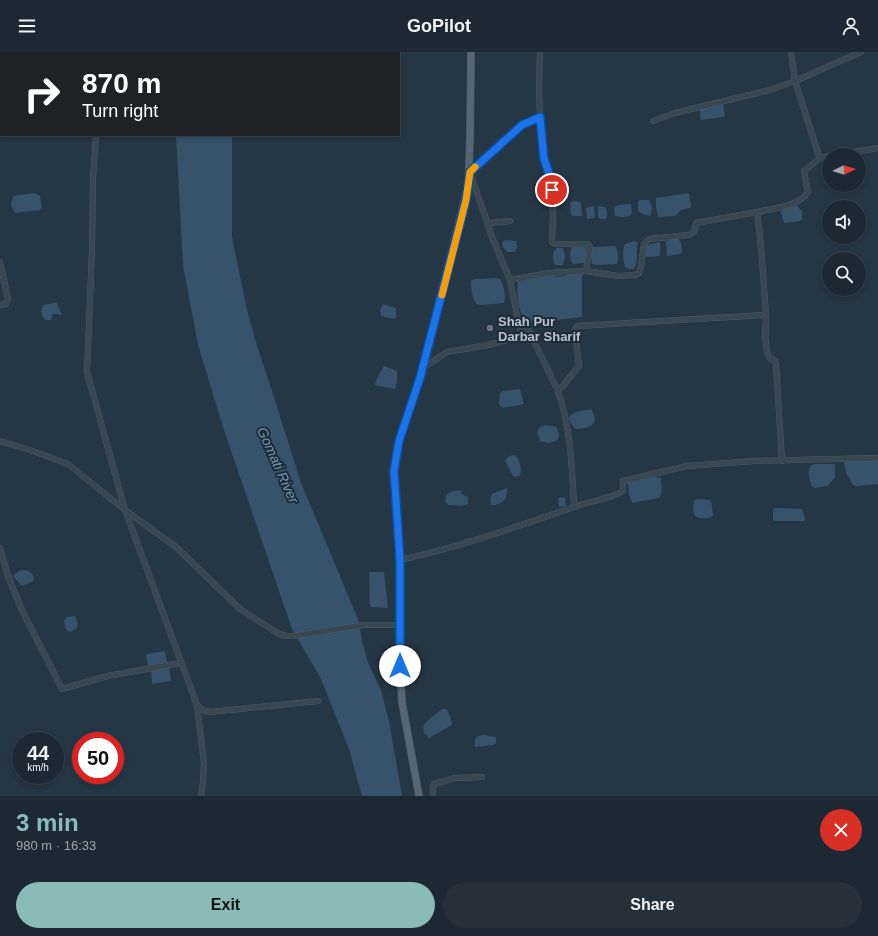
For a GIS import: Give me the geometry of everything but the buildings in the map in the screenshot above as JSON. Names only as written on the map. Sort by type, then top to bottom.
[{"type":"main road","points":[[419,796],[402,702],[400,666],[400,560],[394,471],[399,441],[423,368],[466,200],[470,172],[471,52]]},
{"type":"street","points":[[540,52],[540,117],[544,159],[552,182],[552,242],[554,244],[588,244],[590,247],[586,271]]},
{"type":"street","points":[[510,280],[549,273],[586,271],[618,276],[634,275],[639,273],[644,244],[649,239],[689,235],[694,232],[696,223],[784,206],[804,198],[808,192],[804,170],[820,158],[795,81],[791,52]]},
{"type":"street","points":[[653,121],[675,112],[770,90],[795,81],[861,52]]},
{"type":"street","points":[[540,117],[522,125],[470,172],[510,280],[521,331],[529,331],[557,389],[565,420],[571,460],[574,507]]},
{"type":"street","points":[[96,136],[92,178],[92,249],[87,372],[125,510],[197,706],[204,763],[201,796]]},
{"type":"street","points":[[866,150],[878,148]]},
{"type":"street","points":[[757,212],[766,315],[767,352],[776,364],[782,461]]},
{"type":"street","points":[[488,223],[510,221]]},
{"type":"street","points":[[0,262],[8,299],[6,304],[0,304]]},
{"type":"street","points":[[557,389],[562,386],[579,366],[575,330],[577,326],[766,315]]},
{"type":"street","points":[[423,368],[447,352],[488,345],[511,339],[516,336]]},
{"type":"street","points":[[0,441],[68,464],[125,510],[176,547],[240,609],[279,634],[294,636],[362,625],[400,625]]},
{"type":"street","points":[[400,560],[451,547],[618,494],[623,491],[622,481],[687,466],[754,461],[878,458]]},
{"type":"street","points":[[0,548],[8,576],[22,610],[62,689],[108,676],[180,662]]},
{"type":"street","points":[[197,706],[202,710],[210,712],[318,701]]},
{"type":"street","points":[[433,796],[434,784],[455,778],[482,777]]},
{"type":"water","points":[[723,104],[725,116],[702,120],[700,119],[700,109]]},
{"type":"water","name":"Gomati River","points":[[176,136],[232,136],[232,237],[247,310],[301,483],[358,619],[368,663],[381,690],[389,721],[402,796],[362,796],[349,749],[321,679],[292,629],[224,430],[198,345],[183,265]]},
{"type":"water","points":[[34,193],[40,196],[42,207],[40,210],[15,213],[11,205],[13,196]]},
{"type":"water","points":[[689,193],[690,208],[681,210],[675,216],[658,217],[656,198]]},
{"type":"water","points":[[574,201],[581,202],[582,216],[571,215],[570,203]]},
{"type":"water","points":[[638,201],[650,201],[652,210],[650,216],[638,211]]},
{"type":"water","points":[[631,204],[632,213],[630,216],[615,216],[615,207],[618,205]]},
{"type":"water","points":[[594,206],[595,218],[587,219],[586,208]]},
{"type":"water","points":[[598,206],[605,207],[607,213],[606,219],[598,218]]},
{"type":"water","points":[[797,206],[802,211],[801,221],[784,223],[781,212],[782,209]]},
{"type":"water","points":[[677,238],[681,242],[682,253],[667,256],[666,241]]},
{"type":"water","points":[[503,241],[516,241],[517,247],[515,252],[507,252],[503,247]]},
{"type":"water","points":[[634,241],[638,243],[636,263],[634,269],[629,269],[625,267],[623,250],[625,244]]},
{"type":"water","points":[[660,242],[660,255],[647,257],[645,254],[646,245]]},
{"type":"water","points":[[573,246],[586,246],[586,257],[584,263],[573,264],[570,253]]},
{"type":"water","points":[[615,246],[618,255],[617,264],[592,264],[591,252],[593,247]]},
{"type":"water","points":[[557,248],[563,248],[564,250],[565,259],[562,265],[555,265],[554,263],[553,254]]},
{"type":"water","points":[[582,273],[582,317],[530,323],[526,321],[519,306],[517,292],[518,282],[554,275],[555,277]]},
{"type":"water","points":[[475,279],[500,279],[503,285],[505,294],[504,303],[476,304],[472,293],[471,281]]},
{"type":"water","points":[[57,303],[62,315],[53,314],[51,320],[46,320],[43,318],[41,311],[43,305]]},
{"type":"water","points":[[383,304],[396,308],[396,318],[394,319],[381,316],[380,311]]},
{"type":"water","points":[[384,366],[397,371],[397,382],[395,389],[375,385],[376,380]]},
{"type":"water","points":[[520,389],[524,404],[502,408],[499,404],[500,393],[503,391]]},
{"type":"water","points":[[591,409],[595,419],[592,425],[585,428],[575,429],[570,422],[569,417],[576,412]]},
{"type":"water","points":[[545,425],[557,427],[559,434],[558,440],[549,443],[540,441],[537,432],[540,427]]},
{"type":"water","points":[[515,455],[519,462],[521,471],[520,476],[514,477],[505,460],[509,456]]},
{"type":"water","points":[[847,460],[878,461],[878,484],[853,485],[846,473],[844,463]]},
{"type":"water","points":[[811,465],[835,465],[835,477],[828,486],[812,487],[809,479],[809,470]]},
{"type":"water","points":[[655,477],[661,478],[661,491],[659,498],[632,503],[629,495],[628,483]]},
{"type":"water","points":[[507,488],[504,501],[499,504],[491,505],[490,499],[492,494]]},
{"type":"water","points":[[462,490],[461,494],[468,497],[468,504],[461,506],[448,505],[445,501],[447,494],[453,491]]},
{"type":"water","points":[[565,497],[566,506],[559,507],[558,498]]},
{"type":"water","points":[[694,500],[711,500],[713,516],[708,518],[699,518],[695,516],[693,510]]},
{"type":"water","points":[[774,508],[802,509],[805,518],[804,521],[773,520]]},
{"type":"water","points":[[25,570],[32,574],[34,581],[22,586],[13,576],[19,571]]},
{"type":"water","points":[[369,572],[384,572],[388,608],[370,607]]},
{"type":"water","points":[[75,616],[78,625],[76,629],[70,632],[66,630],[64,621],[67,617]]},
{"type":"water","points":[[165,651],[167,663],[148,666],[146,654]]},
{"type":"water","points":[[169,667],[171,681],[152,684],[151,670]]},
{"type":"water","points":[[442,709],[446,709],[451,718],[452,725],[429,738],[424,733],[423,726]]},
{"type":"water","points":[[484,735],[496,737],[496,743],[493,745],[475,747],[475,739],[478,736]]},
{"type":"slow traffic","points":[[442,295],[466,200],[470,172],[475,167]]},
{"type":"place","name":"Shah Pur Darbar Sharif","points":[[490,328]]},
{"type":"route","points":[[400,666],[400,560],[394,471],[399,441],[420,378],[445,283],[466,200],[470,172],[522,125],[540,117],[544,159],[552,182],[552,190]]}]
